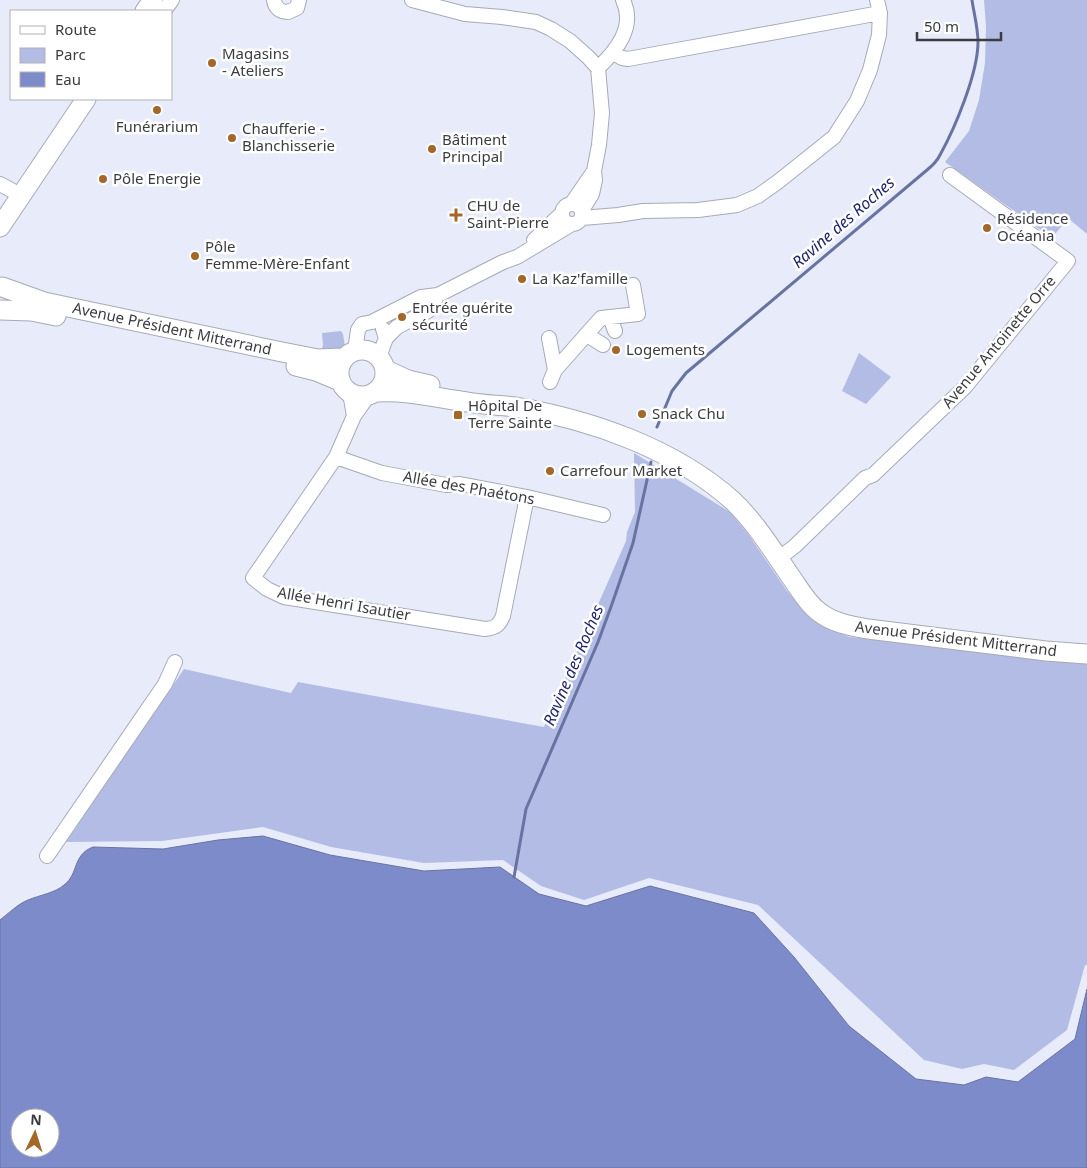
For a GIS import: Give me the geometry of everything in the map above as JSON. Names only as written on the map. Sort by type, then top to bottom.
[{"type":"main road","points":[[0,227],[85,100]]},
{"type":"main road","name":"Avenue Président Mitterrand","points":[[1,291],[44,302],[318,359],[350,355]]},
{"type":"main road","name":"Avenue Président Mitterrand","points":[[0,310],[31,311],[316,371],[359,390],[406,392],[515,407]]},
{"type":"main road","points":[[368,350],[383,364],[385,378],[382,386],[359,390],[339,369],[350,355],[368,350]]},
{"type":"main road","name":"Avenue Président Mitterrand","points":[[383,364],[408,380],[495,400],[612,432],[643,444],[701,476],[733,502],[757,527],[804,596],[818,612],[840,624],[1046,651],[1087,654]]},
{"type":"street","points":[[274,0],[279,10],[288,12],[297,8],[300,0]]},
{"type":"street","points":[[372,322],[421,297],[438,295],[503,262],[517,257],[577,214],[594,171],[599,145],[602,113],[598,68],[570,41],[536,22],[465,14],[412,0]]},
{"type":"street","points":[[598,68],[614,53],[624,34],[627,21],[623,0]]},
{"type":"street","points":[[503,262],[538,236],[562,214],[565,206],[577,214],[618,215],[643,211],[698,210],[737,205],[758,196],[834,137],[857,101],[870,70],[879,35],[878,6],[628,59],[614,53]]},
{"type":"street","name":"Avenue Antoinette Orre","points":[[778,559],[865,478],[873,475],[956,397],[1068,261],[950,175]]},
{"type":"street","points":[[0,184],[22,196]]},
{"type":"street","points":[[549,338],[553,376],[601,318],[638,314],[633,285]]},
{"type":"street","points":[[386,338],[397,327],[426,312],[438,295]]},
{"type":"street","points":[[610,317],[616,331]]},
{"type":"street","points":[[350,355],[360,327],[366,322],[380,324],[386,338],[383,364]]},
{"type":"street","points":[[587,335],[603,345]]},
{"type":"street","name":"Allée Henri Isautier","points":[[359,390],[354,416],[336,457],[253,578],[267,589],[284,596],[485,629],[494,628],[500,625],[503,616],[527,497]]},
{"type":"street","name":"Allée des Phaétons","points":[[336,457],[382,473],[446,485],[460,484],[603,515]]},
{"type":"street","points":[[47,856],[165,684],[175,662]]},
{"type":"green space","points":[[984,0],[1087,0],[1087,234],[1068,218],[1052,238],[945,162],[969,131],[979,100],[985,63],[986,26]]},
{"type":"green space","points":[[341,331],[345,347],[321,352],[323,345],[322,333]]},
{"type":"green space","points":[[859,353],[891,377],[866,404],[842,391]]},
{"type":"green space","points":[[634,453],[730,512],[748,534],[787,591],[810,618],[830,630],[850,637],[1087,662],[1087,965],[1085,965],[1067,1030],[1014,1070],[984,1064],[962,1069],[924,1060],[758,905],[649,878],[584,900],[541,886],[503,860],[424,863],[331,847],[263,827],[162,841],[66,842],[184,669],[291,693],[298,682],[544,727],[626,541],[627,532],[635,512]]},
{"type":"water","points":[[263,836],[330,855],[424,871],[500,867],[539,894],[586,906],[650,886],[754,913],[794,957],[849,1026],[916,1079],[964,1085],[986,1077],[1018,1082],[1075,1039],[1087,989],[1087,1168],[0,1168],[0,920],[24,902],[52,892],[69,881],[86,850],[93,847],[163,849],[218,840]]},
{"type":"waterway","name":"Ravine des Roches","points":[[657,427],[672,391],[686,373],[929,168],[937,159],[959,116],[974,69],[978,42],[972,0]]},
{"type":"waterway","name":"Ravine des Roches","points":[[514,877],[526,809],[598,642],[612,604],[633,543],[651,462]]},
{"type":"place","name":"Magasins - Ateliers","points":[[212,63]]},
{"type":"place","name":"Funérarium","points":[[157,110]]},
{"type":"place","name":"Chaufferie - Blanchisserie","points":[[232,138]]},
{"type":"place","name":"Bâtiment Principal","points":[[432,149]]},
{"type":"place","name":"Pôle Energie","points":[[103,179]]},
{"type":"place","name":"CHU de Saint-Pierre","points":[[456,215]]},
{"type":"place","name":"Résidence Océania","points":[[987,228]]},
{"type":"place","name":"Pôle Femme-Mère-Enfant","points":[[195,256]]},
{"type":"place","name":"La Kaz'famille","points":[[522,279]]},
{"type":"place","name":"Entrée guérite sécurité","points":[[402,317]]},
{"type":"place","name":"Logements","points":[[616,350]]},
{"type":"place","name":"Snack Chu","points":[[642,414]]},
{"type":"place","name":"Hôpital De Terre Sainte","points":[[458,415]]},
{"type":"place","name":"Carrefour Market","points":[[550,471]]}]
